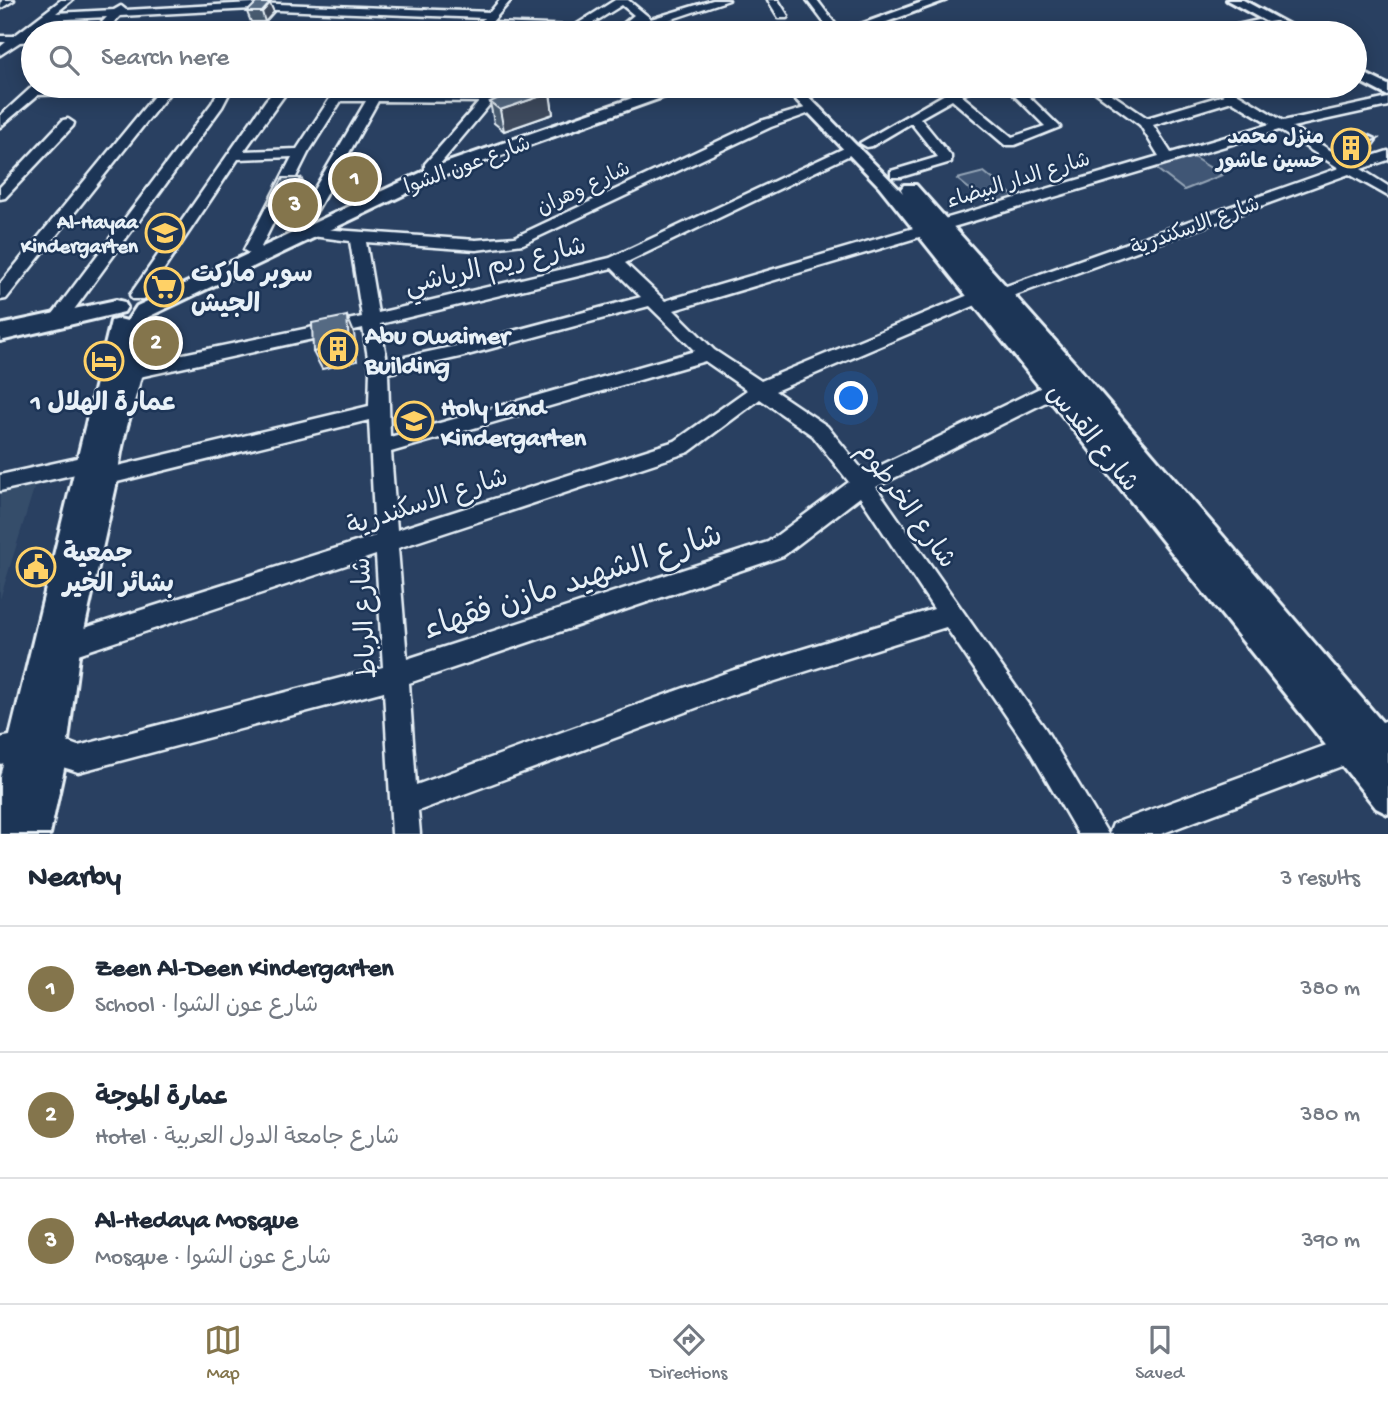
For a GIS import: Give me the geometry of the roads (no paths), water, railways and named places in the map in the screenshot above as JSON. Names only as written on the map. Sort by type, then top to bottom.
[{"type":"main road","points":[[1217,0],[1255,21]]},
{"type":"main road","points":[[1233,0],[1274,21]]},
{"type":"main road","points":[[879,21],[935,2]]},
{"type":"main road","points":[[895,21],[935,2]]},
{"type":"main road","points":[[1367,72],[1388,83]]},
{"type":"main road","points":[[1367,80],[1388,91]]},
{"type":"main road","name":"شارع عون الشوا","points":[[0,333],[59,318],[128,312],[252,250],[306,229],[430,167],[626,98]]},
{"type":"main road","name":"شارع عون الشوا","points":[[0,345],[128,312],[306,229],[437,172],[647,98]]},
{"type":"main road","name":"شارع القدس","points":[[803,98],[896,174],[933,229]]},
{"type":"main road","name":"شارع القدس","points":[[817,98],[860,145],[885,182],[933,229],[989,296],[1055,389],[1375,744]]},
{"type":"main road","name":"شارع القدس","points":[[989,296],[1071,374],[1375,744],[1388,796]]},
{"type":"main road","points":[[98,470],[106,459],[130,372],[128,312]]},
{"type":"main road","points":[[4,834],[27,757],[98,470],[128,312]]},
{"type":"main road","points":[[27,757],[32,834]]},
{"type":"street","points":[[0,6],[9,0]]},
{"type":"street","points":[[42,21],[67,0]]},
{"type":"street","points":[[110,21],[131,0]]},
{"type":"street","points":[[487,21],[506,0]]},
{"type":"street","points":[[589,21],[622,0],[646,21]]},
{"type":"street","points":[[637,21],[688,0]]},
{"type":"street","points":[[642,18],[724,0]]},
{"type":"street","points":[[773,0],[783,16]]},
{"type":"street","points":[[811,0],[828,21]]},
{"type":"street","points":[[48,17],[306,4],[493,15]]},
{"type":"street","points":[[276,21],[288,7]]},
{"type":"street","points":[[0,52],[21,36]]},
{"type":"street","points":[[0,39],[21,39]]},
{"type":"street","points":[[0,123],[26,98]]},
{"type":"street","points":[[0,295],[159,98]]},
{"type":"street","points":[[59,318],[221,98]]},
{"type":"street","points":[[128,312],[274,98]]},
{"type":"street","points":[[252,250],[301,153],[336,98]]},
{"type":"street","points":[[357,237],[306,229],[374,98],[489,99]]},
{"type":"street","name":"شارع ريم الرياشي","points":[[130,372],[537,283],[615,262],[860,145],[947,98]]},
{"type":"street","points":[[962,98],[1010,142],[1054,127],[1024,98]]},
{"type":"street","points":[[1110,98],[1145,123],[1168,159]]},
{"type":"street","points":[[1145,123],[1228,98]]},
{"type":"street","points":[[1238,98],[1388,192]]},
{"type":"street","points":[[430,167],[489,99]]},
{"type":"street","name":"شارع الدار البيضاء","points":[[379,369],[657,304],[933,229],[1266,129],[1388,102]]},
{"type":"street","name":"شارع وهران","points":[[357,237],[476,245],[518,241],[766,124],[815,109]]},
{"type":"street","points":[[896,174],[946,159],[913,117]]},
{"type":"street","points":[[0,195],[68,123]]},
{"type":"street","points":[[235,155],[301,153]]},
{"type":"street","name":"شارع الاسكندرية","points":[[72,644],[682,447],[761,389],[989,296],[1388,155]]},
{"type":"street","name":"شارع الرباط","points":[[357,237],[379,369],[378,411],[393,676],[406,834]]},
{"type":"street","name":"شارع الخرطوم","points":[[615,262],[708,354],[820,431],[862,484],[1037,739],[1094,834]]},
{"type":"street","points":[[380,447],[708,354]]},
{"type":"street","name":"شارع الشهيد مازن فقهاء","points":[[27,757],[78,758],[393,676],[775,549],[862,484],[1011,413],[1055,389]]},
{"type":"street","points":[[0,483],[98,470],[378,411]]},
{"type":"street","points":[[404,803],[731,682],[952,614]]},
{"type":"street","points":[[1124,834],[1375,744]]},
{"type":"place","name":"منزل محمد حسين عاشور","points":[[1351,148]]},
{"type":"place","name":"Zeen Al-Deen Kindergarten","points":[[355,179]]},
{"type":"place","name":"Al-Hedaya Mosque","points":[[295,205]]},
{"type":"place","name":"Al-Hayaa Kindergarten","points":[[165,233]]},
{"type":"place","name":"سوبر ماركت الجيش","points":[[164,287]]},
{"type":"place","name":"عمارة الموجة","points":[[156,343]]},
{"type":"place","name":"Abu Owaimer Building","points":[[338,349]]},
{"type":"place","name":"عمارة الهلال 1","points":[[104,361]]},
{"type":"place","name":"Holy Land Kindergarten","points":[[414,421]]},
{"type":"place","name":"جمعية بشائر الخير","points":[[36,567]]}]
